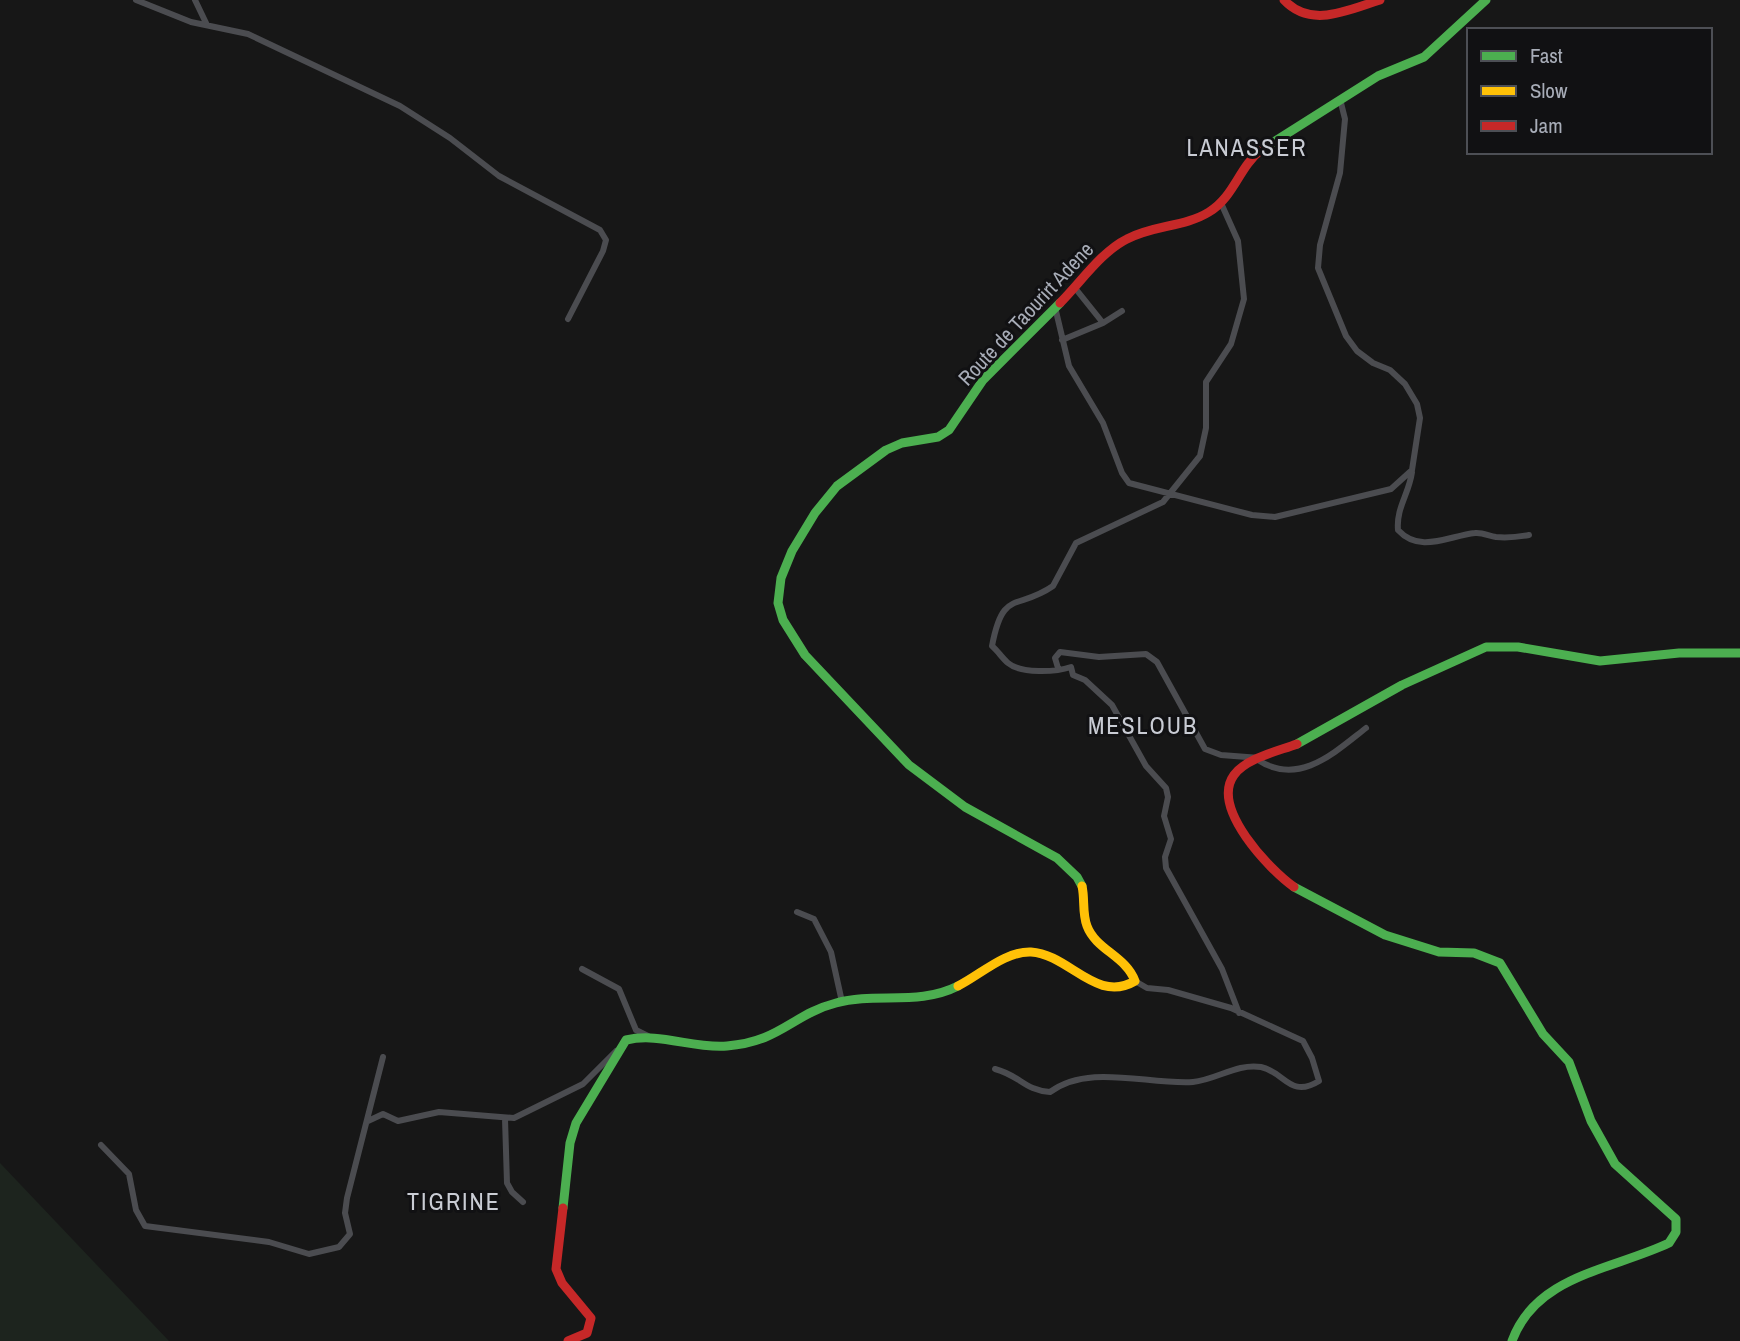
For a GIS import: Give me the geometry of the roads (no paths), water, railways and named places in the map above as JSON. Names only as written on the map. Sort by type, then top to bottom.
[{"type":"street","points":[[136,0],[191,22],[248,34],[400,106],[450,138],[499,176],[600,230],[606,240],[603,251],[568,318]]},
{"type":"street","points":[[195,0],[207,25]]},
{"type":"street","points":[[1284,0],[1299,15],[1312,18],[1380,0]]},
{"type":"street","name":"Route de Taourirt Adene","points":[[1135,981],[1124,960],[1096,940],[1087,929],[1084,893],[1077,877],[1031,842],[983,818],[910,766],[880,731],[829,685],[785,623],[778,603],[782,578],[799,537],[824,500],[844,480],[897,445],[941,436],[950,428],[980,383],[1109,251],[1126,239],[1154,228],[1198,218],[1221,203],[1249,160],[1378,76],[1424,57],[1486,0]]},
{"type":"street","points":[[1340,99],[1345,119],[1340,173],[1320,246],[1318,268],[1346,336],[1357,351],[1373,363],[1390,370],[1405,384],[1417,404],[1420,418],[1409,488],[1397,510],[1398,530],[1405,538],[1419,543],[1456,539],[1473,533],[1512,537],[1529,535]]},
{"type":"street","points":[[1221,203],[1238,241],[1242,309],[1231,344],[1206,382],[1205,444],[1195,466],[1173,493],[1143,513],[1076,543],[1053,586],[1019,599],[997,621],[992,646],[1006,662],[1033,671],[1071,667],[1073,675],[1086,680],[1112,705],[1146,766],[1166,788],[1168,797],[1164,816],[1171,839],[1165,857],[1166,868],[1217,959],[1239,1013]]},
{"type":"street","points":[[1075,288],[1103,323]]},
{"type":"street","points":[[1055,307],[1069,366],[1103,423],[1125,478],[1135,485],[1252,515],[1275,517],[1391,489],[1412,470]]},
{"type":"street","points":[[1062,340],[1103,323],[1122,311]]},
{"type":"street","points":[[1512,1341],[1514,1329],[1525,1310],[1568,1282],[1669,1243],[1676,1231],[1676,1219],[1615,1164],[1591,1121],[1569,1062],[1543,1034],[1510,975],[1500,963],[1474,953],[1439,952],[1385,935],[1292,886],[1265,862],[1237,822],[1230,801],[1229,785],[1238,769],[1329,728],[1461,656],[1486,647],[1518,647],[1600,661],[1679,653],[1740,653]]},
{"type":"street","points":[[1058,668],[1055,658],[1060,652],[1099,657],[1146,654],[1157,662],[1205,749],[1221,755],[1260,759],[1271,768],[1284,770],[1318,764],[1366,728]]},
{"type":"street","points":[[797,912],[814,919],[831,952],[842,1002]]},
{"type":"street","points":[[582,969],[619,989],[636,1030],[648,1036],[696,1046],[752,1044],[775,1037],[830,1005],[873,998],[898,1000],[941,993],[1004,961],[1032,952],[1046,955],[1102,985],[1118,989],[1129,987],[1135,981],[1147,988],[1187,995],[1239,1013],[1303,1041],[1319,1081],[1309,1087],[1291,1086],[1262,1068],[1241,1067],[1195,1082],[1085,1078],[1062,1083],[1050,1092],[1033,1090],[1014,1074],[995,1069]]},
{"type":"street","points":[[368,1121],[383,1114],[398,1121],[439,1112],[476,1113],[505,1119],[583,1084],[626,1041],[648,1036]]},
{"type":"street","points":[[568,1341],[587,1333],[592,1318],[562,1283],[556,1269],[570,1143],[586,1101],[605,1076],[617,1050]]},
{"type":"street","points":[[101,1145],[129,1174],[136,1209],[145,1226],[269,1242],[309,1254],[339,1247],[350,1234],[345,1213],[347,1198],[383,1057]]},
{"type":"street","points":[[505,1119],[507,1183],[523,1202]]},
{"type":"district","name":"LANASSER","points":[[1247,148]]},
{"type":"district","name":"MESLOUB","points":[[1143,726]]},
{"type":"district","name":"TIGRINE","points":[[454,1202]]}]
